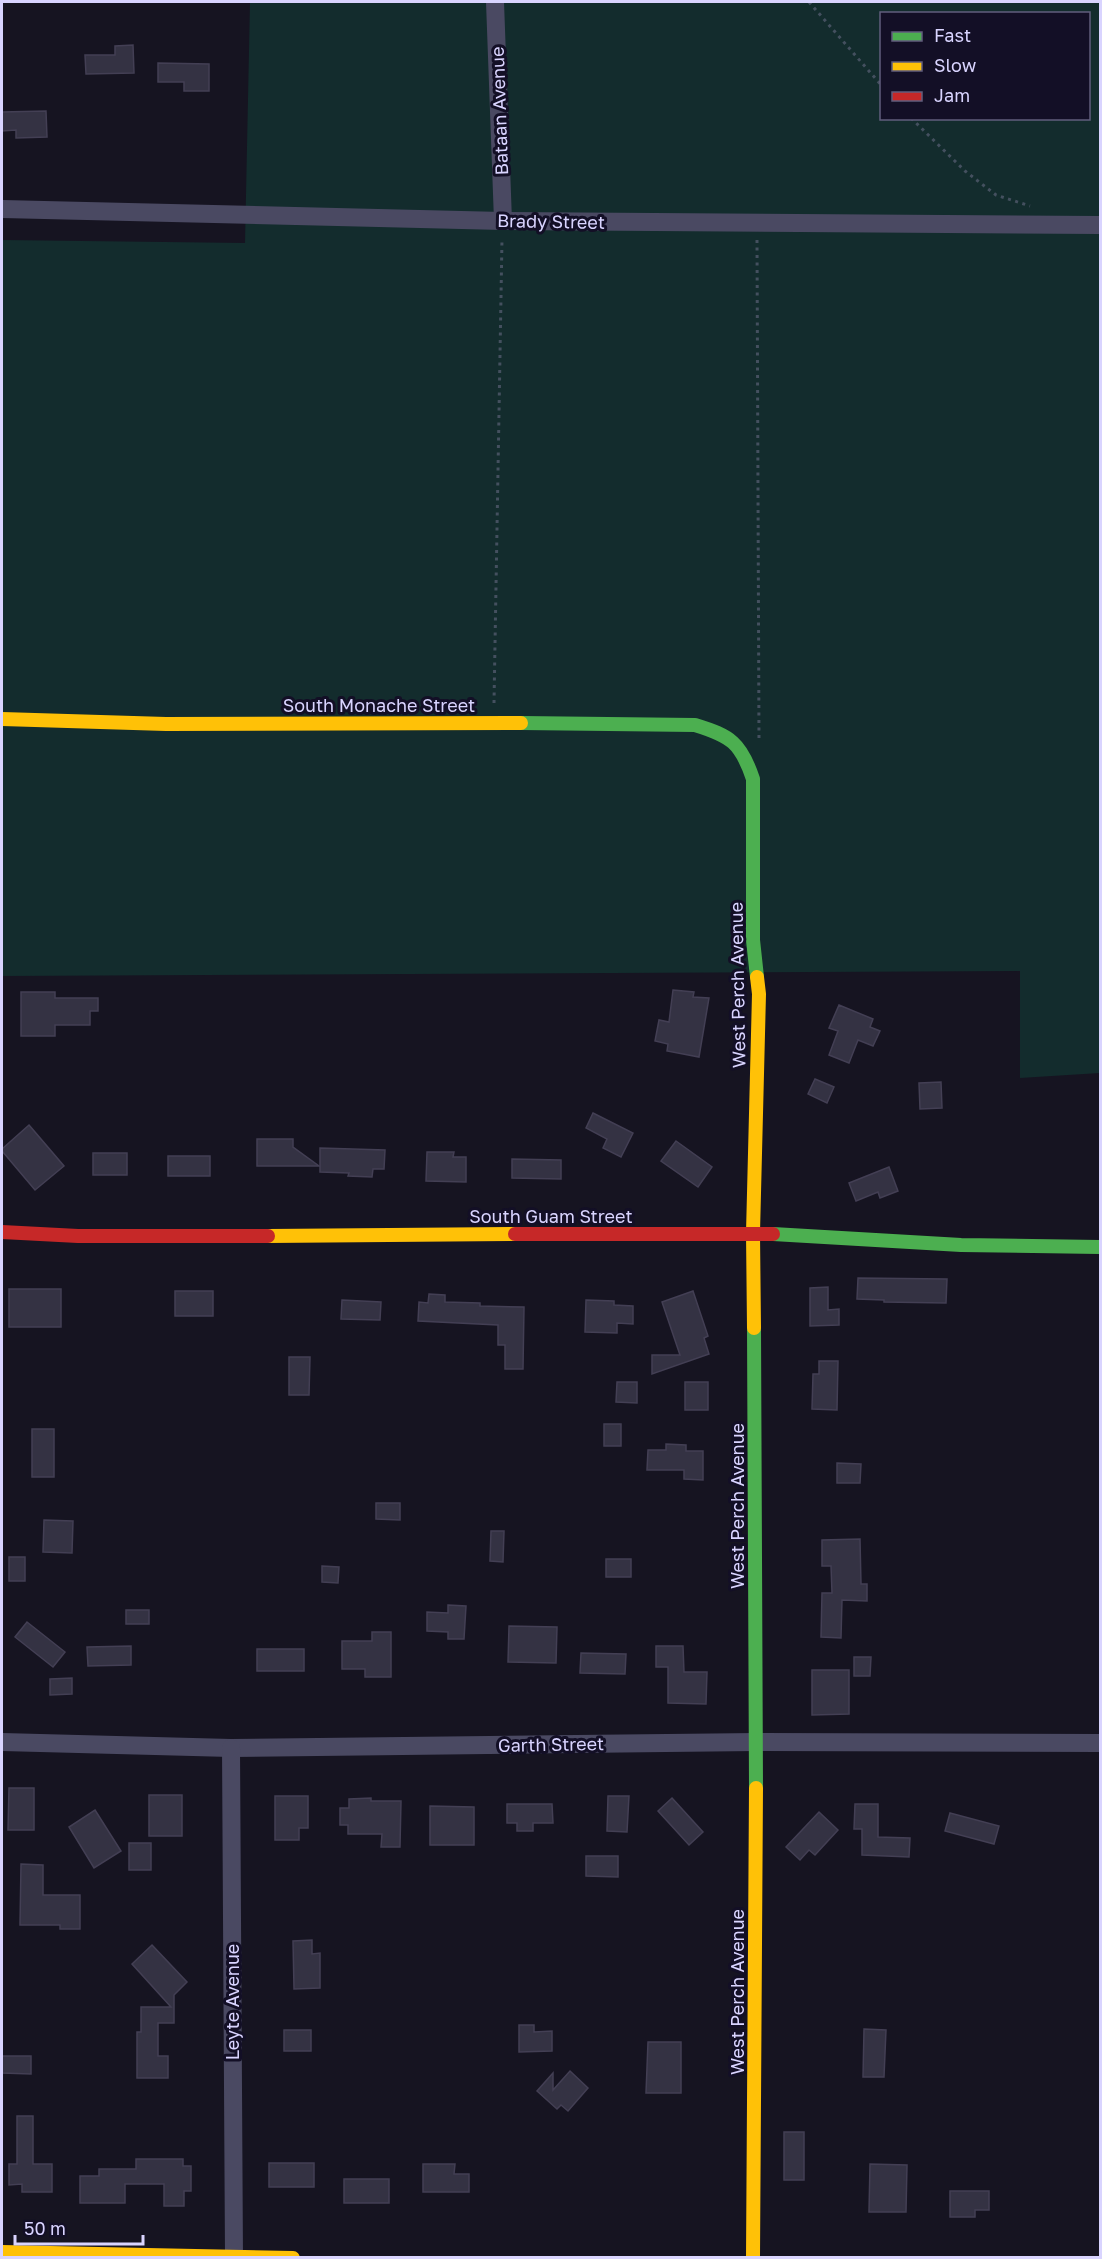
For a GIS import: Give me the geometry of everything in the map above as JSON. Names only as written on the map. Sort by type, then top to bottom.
[{"type":"street","name":"Bataan Avenue","points":[[495,2],[503,221]]},
{"type":"street","name":"Brady Street","points":[[2,209],[503,221],[1101,225]]},
{"type":"street","name":"South Monache Street","points":[[2,719],[166,724],[695,725],[722,733],[739,744],[746,756]]},
{"type":"street","name":"West Perch Avenue","points":[[746,756],[753,779],[753,940],[759,994],[753,1233],[757,1742],[753,2258]]},
{"type":"street","name":"South Guam Street","points":[[2,1232],[78,1236],[753,1233],[961,1245],[1101,1247]]},
{"type":"street","name":"Garth Street","points":[[2,1742],[231,1748],[757,1742],[1101,1743]]},
{"type":"street","name":"Leyte Avenue","points":[[231,1748],[234,2257]]},
{"type":"street","points":[[2,2252],[293,2258]]},
{"type":"path","points":[[809,2],[880,84]]},
{"type":"path","points":[[913,120],[965,171],[996,195],[1037,208]]},
{"type":"path","points":[[494,723],[503,221]]},
{"type":"path","points":[[757,224],[759,750]]},
{"type":"green space","points":[[250,2],[1100,2],[1100,1073],[1020,1078],[1020,971],[2,976],[2,240],[245,243]]},
{"type":"building","points":[[133,45],[134,73],[86,74],[85,55],[115,55],[115,46]]},
{"type":"building","points":[[158,63],[209,64],[209,91],[184,91],[184,82],[158,82]]},
{"type":"building","points":[[46,111],[47,137],[16,138],[16,130],[2,131],[2,112]]},
{"type":"building","points":[[673,990],[694,992],[693,997],[709,998],[699,1057],[667,1051],[668,1044],[655,1041],[659,1020],[669,1022]]},
{"type":"building","points":[[21,992],[55,992],[55,998],[98,998],[98,1011],[90,1011],[90,1025],[55,1025],[55,1036],[21,1036]]},
{"type":"building","points":[[839,1005],[873,1019],[870,1027],[880,1031],[873,1046],[858,1040],[849,1063],[829,1055],[838,1031],[829,1028]]},
{"type":"building","points":[[815,1079],[834,1087],[827,1103],[808,1094]]},
{"type":"building","points":[[941,1082],[942,1108],[920,1109],[919,1083]]},
{"type":"building","points":[[593,1113],[633,1133],[621,1157],[603,1148],[607,1139],[586,1128]]},
{"type":"building","points":[[29,1125],[64,1166],[35,1190],[2,1151]]},
{"type":"building","points":[[257,1139],[293,1139],[293,1147],[319,1166],[257,1166]]},
{"type":"building","points":[[676,1141],[712,1167],[698,1187],[661,1161]]},
{"type":"building","points":[[320,1148],[385,1150],[384,1169],[373,1169],[372,1177],[320,1172]]},
{"type":"building","points":[[427,1152],[454,1152],[453,1157],[466,1157],[466,1182],[426,1181]]},
{"type":"building","points":[[93,1153],[127,1153],[127,1175],[93,1175]]},
{"type":"building","points":[[168,1156],[210,1156],[210,1176],[168,1176]]},
{"type":"building","points":[[512,1159],[561,1160],[561,1179],[512,1178]]},
{"type":"building","points":[[889,1167],[898,1191],[880,1198],[878,1192],[856,1201],[849,1183]]},
{"type":"building","points":[[858,1278],[947,1279],[946,1303],[857,1299]]},
{"type":"building","points":[[828,1287],[828,1310],[839,1309],[839,1325],[810,1326],[810,1288]]},
{"type":"building","points":[[9,1289],[61,1289],[61,1327],[9,1327]]},
{"type":"building","points":[[175,1291],[213,1291],[213,1316],[175,1316]]},
{"type":"building","points":[[693,1291],[708,1336],[704,1338],[709,1354],[652,1374],[652,1355],[680,1355],[662,1302]]},
{"type":"building","points":[[429,1294],[445,1295],[445,1302],[524,1307],[523,1369],[505,1369],[505,1345],[498,1345],[498,1325],[418,1321],[419,1302],[428,1303]]},
{"type":"building","points":[[342,1300],[381,1302],[380,1320],[341,1319]]},
{"type":"building","points":[[586,1300],[614,1301],[614,1305],[633,1306],[633,1324],[617,1323],[617,1333],[585,1332]]},
{"type":"building","points":[[289,1357],[310,1357],[309,1395],[289,1395]]},
{"type":"building","points":[[819,1361],[838,1361],[837,1410],[812,1409],[813,1374],[819,1374]]},
{"type":"building","points":[[617,1382],[637,1382],[637,1403],[616,1402]]},
{"type":"building","points":[[685,1382],[708,1382],[708,1410],[685,1410]]},
{"type":"building","points":[[604,1424],[621,1424],[621,1446],[604,1446]]},
{"type":"building","points":[[32,1429],[54,1429],[54,1477],[32,1477]]},
{"type":"building","points":[[666,1444],[686,1445],[686,1451],[703,1451],[703,1480],[684,1479],[684,1470],[647,1470],[648,1450],[666,1450]]},
{"type":"building","points":[[837,1463],[861,1464],[860,1483],[837,1483]]},
{"type":"building","points":[[376,1503],[400,1503],[400,1520],[376,1519]]},
{"type":"building","points":[[44,1520],[73,1521],[72,1553],[43,1552]]},
{"type":"building","points":[[491,1531],[504,1531],[503,1562],[490,1561]]},
{"type":"building","points":[[860,1539],[861,1584],[867,1584],[867,1601],[842,1600],[841,1638],[821,1637],[822,1593],[832,1593],[831,1566],[822,1566],[822,1540]]},
{"type":"building","points":[[9,1557],[25,1557],[25,1581],[9,1581]]},
{"type":"building","points":[[606,1559],[631,1559],[631,1577],[606,1577]]},
{"type":"building","points":[[322,1566],[339,1567],[338,1583],[322,1582]]},
{"type":"building","points":[[448,1605],[466,1606],[464,1639],[448,1639],[448,1632],[427,1631],[427,1612],[448,1613]]},
{"type":"building","points":[[126,1610],[149,1610],[149,1624],[126,1624]]},
{"type":"building","points":[[27,1622],[65,1652],[53,1667],[15,1637]]},
{"type":"building","points":[[509,1626],[557,1627],[556,1663],[508,1662]]},
{"type":"building","points":[[372,1632],[391,1632],[391,1677],[365,1677],[365,1669],[342,1669],[342,1641],[372,1641]]},
{"type":"building","points":[[131,1646],[131,1665],[88,1666],[87,1647]]},
{"type":"building","points":[[656,1646],[683,1646],[684,1672],[707,1672],[706,1704],[668,1703],[668,1667],[656,1667]]},
{"type":"building","points":[[257,1649],[304,1649],[304,1671],[257,1671]]},
{"type":"building","points":[[581,1653],[626,1654],[625,1674],[580,1673]]},
{"type":"building","points":[[854,1657],[871,1657],[870,1676],[854,1676]]},
{"type":"building","points":[[812,1670],[849,1670],[849,1714],[812,1715]]},
{"type":"building","points":[[72,1678],[72,1694],[50,1695],[50,1679]]},
{"type":"building","points":[[9,1788],[34,1788],[34,1830],[8,1830]]},
{"type":"building","points":[[149,1795],[182,1795],[182,1836],[149,1836]]},
{"type":"building","points":[[275,1796],[308,1796],[308,1828],[299,1828],[299,1840],[275,1840]]},
{"type":"building","points":[[608,1796],[629,1796],[627,1832],[607,1831]]},
{"type":"building","points":[[371,1798],[371,1801],[401,1801],[400,1847],[381,1847],[382,1834],[348,1834],[348,1825],[340,1825],[340,1808],[349,1808],[349,1799]]},
{"type":"building","points":[[672,1798],[703,1832],[689,1845],[658,1811]]},
{"type":"building","points":[[507,1804],[552,1804],[553,1823],[533,1823],[533,1831],[517,1831],[517,1823],[507,1823]]},
{"type":"building","points":[[855,1804],[878,1804],[878,1837],[910,1838],[909,1857],[862,1855],[862,1829],[854,1829]]},
{"type":"building","points":[[430,1806],[474,1807],[474,1845],[430,1845]]},
{"type":"building","points":[[95,1810],[121,1851],[94,1868],[69,1827]]},
{"type":"building","points":[[819,1812],[838,1830],[815,1855],[809,1850],[800,1860],[786,1847]]},
{"type":"building","points":[[950,1813],[999,1826],[994,1844],[945,1831]]},
{"type":"building","points":[[129,1843],[151,1843],[151,1870],[129,1870]]},
{"type":"building","points":[[586,1856],[618,1856],[618,1877],[586,1876]]},
{"type":"building","points":[[21,1864],[43,1865],[43,1895],[80,1895],[80,1929],[60,1929],[60,1925],[20,1925]]},
{"type":"building","points":[[312,1940],[312,1954],[320,1953],[320,1988],[294,1989],[293,1941]]},
{"type":"building","points":[[152,1945],[187,1982],[174,1995],[174,2023],[158,2023],[158,2056],[168,2056],[168,2078],[137,2078],[137,2032],[141,2032],[141,2007],[171,2007],[132,1964]]},
{"type":"building","points":[[519,2025],[534,2025],[534,2032],[552,2031],[552,2051],[519,2052]]},
{"type":"building","points":[[864,2029],[886,2030],[884,2077],[863,2077]]},
{"type":"building","points":[[284,2030],[311,2030],[311,2051],[284,2051]]},
{"type":"building","points":[[648,2042],[681,2042],[681,2093],[646,2093]]},
{"type":"building","points":[[2,2056],[31,2056],[31,2074],[2,2073]]},
{"type":"building","points":[[570,2071],[588,2088],[568,2111],[561,2105],[557,2109],[537,2091],[553,2073],[553,2090]]},
{"type":"building","points":[[17,2116],[33,2116],[33,2164],[52,2164],[52,2192],[22,2192],[22,2184],[9,2185],[9,2164],[17,2164]]},
{"type":"building","points":[[784,2132],[804,2132],[804,2180],[784,2180]]},
{"type":"building","points":[[136,2159],[183,2159],[183,2166],[191,2166],[191,2191],[184,2191],[184,2206],[164,2206],[164,2184],[125,2184],[125,2203],[80,2203],[80,2176],[99,2176],[99,2169],[136,2169]]},
{"type":"building","points":[[269,2163],[314,2163],[314,2187],[269,2187]]},
{"type":"building","points":[[423,2164],[455,2164],[454,2174],[469,2174],[469,2192],[423,2192]]},
{"type":"building","points":[[870,2164],[907,2165],[906,2212],[869,2212]]},
{"type":"building","points":[[344,2179],[389,2179],[389,2203],[344,2203]]},
{"type":"building","points":[[950,2191],[989,2191],[989,2210],[975,2210],[975,2217],[950,2217]]},
{"type":"traffic: fast","points":[[521,723],[695,725],[726,737],[739,749],[753,779],[753,940],[757,977]]},
{"type":"traffic: fast","points":[[773,1234],[961,1245],[1100,1247]]},
{"type":"traffic: fast","points":[[754,1328],[756,1788]]},
{"type":"traffic: slow","points":[[2,719],[166,724],[521,723]]},
{"type":"traffic: slow","points":[[754,1328],[753,1233],[759,994],[757,977]]},
{"type":"traffic: slow","points":[[268,1236],[515,1234]]},
{"type":"traffic: slow","points":[[753,2258],[756,1788]]},
{"type":"traffic: slow","points":[[2,2252],[293,2258]]},
{"type":"traffic: jam","points":[[2,1232],[78,1236],[268,1236]]},
{"type":"traffic: jam","points":[[515,1234],[773,1234]]}]
